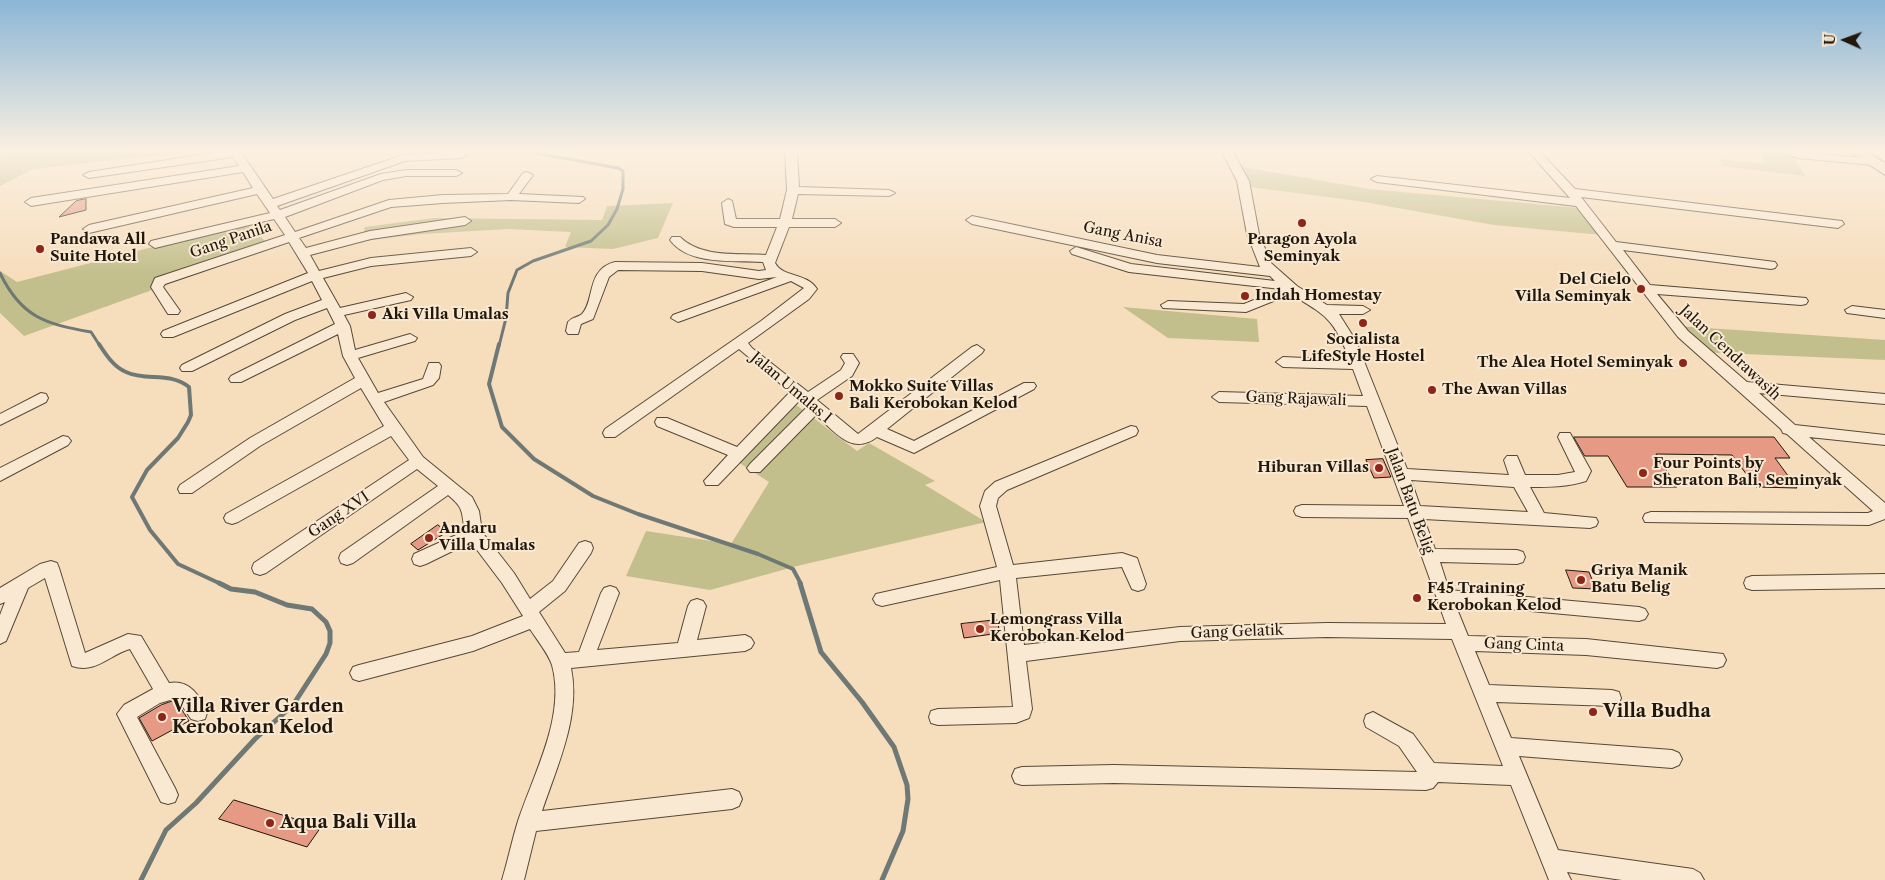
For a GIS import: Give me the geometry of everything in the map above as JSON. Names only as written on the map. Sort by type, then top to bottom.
[{"type":"street","points":[[30,202],[87,193]]},
{"type":"street","points":[[88,229],[246,193]]},
{"type":"street","points":[[262,193],[303,253],[336,314],[350,356],[393,428],[418,461],[450,486],[470,506],[474,534],[508,578],[530,616],[560,661],[564,680],[564,704],[556,742],[528,822],[514,880]]},
{"type":"street","points":[[274,209],[314,193]]},
{"type":"street","points":[[155,244],[326,193]]},
{"type":"street","points":[[511,197],[514,193]]},
{"type":"street","points":[[573,332],[575,322],[590,314],[604,276],[615,266],[702,267],[759,275],[772,265],[786,221],[792,193]]},
{"type":"street","name":"Jalan Batu Belig","points":[[1245,193],[1253,234],[1261,258],[1270,272],[1288,287],[1326,309],[1339,322],[1359,365],[1415,512],[1443,596],[1560,880]]},
{"type":"street","points":[[1496,193],[1580,203]]},
{"type":"street","name":"Jalan Cendrawasih","points":[[1571,193],[1614,245],[1647,289],[1655,303],[1683,334],[1788,429],[1885,512]]},
{"type":"street","points":[[1579,193],[1838,224]]},
{"type":"street","name":"Gang Panila","points":[[173,312],[157,287],[159,282],[389,204],[443,199],[511,197],[580,199]]},
{"type":"street","points":[[728,203],[729,219],[731,222],[786,221],[835,223]]},
{"type":"street","name":"Gang Anisa","points":[[972,220],[1157,259],[1270,272]]},
{"type":"street","points":[[303,253],[370,235],[465,221]]},
{"type":"street","points":[[1007,238],[1058,246],[1129,268],[1288,287]]},
{"type":"street","points":[[676,240],[686,249],[700,254],[772,265]]},
{"type":"street","points":[[1614,245],[1771,265]]},
{"type":"street","points":[[168,334],[315,276],[372,262],[471,252]]},
{"type":"street","name":"Jalan Umalas I","points":[[772,265],[790,277],[804,281],[811,288],[804,296],[741,342],[747,351],[853,439],[862,440],[978,350]]},
{"type":"street","points":[[678,318],[790,277]]},
{"type":"street","points":[[1168,305],[1246,308],[1288,287]]},
{"type":"street","points":[[1647,289],[1801,301]]},
{"type":"street","points":[[187,368],[290,317],[336,314],[406,297]]},
{"type":"street","points":[[1326,309],[1363,310]]},
{"type":"street","points":[[1852,310],[1885,314]]},
{"type":"street","points":[[236,379],[336,314]]},
{"type":"street","points":[[350,356],[410,338]]},
{"type":"street","points":[[610,433],[741,342]]},
{"type":"street","points":[[712,481],[740,454],[807,400],[847,373],[852,363],[848,356]]},
{"type":"street","points":[[1283,362],[1359,365]]},
{"type":"street","points":[[376,400],[428,382],[432,378],[434,366]]},
{"type":"street","points":[[186,489],[255,442],[363,380]]},
{"type":"street","points":[[874,429],[914,448],[1029,386]]},
{"type":"street","points":[[1743,387],[1885,399]]},
{"type":"street","name":"Gang Rajawali","points":[[1219,397],[1373,401]]},
{"type":"street","points":[[0,420],[41,398]]},
{"type":"street","points":[[755,468],[807,400]]},
{"type":"street","points":[[662,422],[740,454]]},
{"type":"street","points":[[232,518],[393,428]]},
{"type":"street","points":[[1788,429],[1885,440]]},
{"type":"street","points":[[938,717],[1005,715],[1022,712],[1007,572],[989,512],[988,500],[990,495],[1001,486],[1131,431]]},
{"type":"street","points":[[1401,474],[1518,481],[1558,481],[1583,476],[1565,437]]},
{"type":"street","points":[[0,475],[63,440]]},
{"type":"street","points":[[1512,460],[1518,481],[1540,520]]},
{"type":"street","name":"Gang XVI","points":[[260,568],[418,461]]},
{"type":"street","points":[[347,558],[450,486]]},
{"type":"street","points":[[1302,511],[1415,512],[1590,522]]},
{"type":"street","points":[[1651,518],[1869,519],[1885,512]]},
{"type":"street","points":[[420,559],[474,534]]},
{"type":"street","points":[[359,674],[473,643],[530,616],[559,586],[585,548]]},
{"type":"street","points":[[1430,555],[1517,557]]},
{"type":"street","points":[[882,599],[1007,572],[1122,560],[1130,563],[1138,584]]},
{"type":"street","points":[[0,597],[46,569],[53,569],[76,658],[81,662],[91,660],[126,642],[135,641],[162,687],[162,692]]},
{"type":"street","points":[[1752,583],[1885,581]]},
{"type":"street","points":[[0,636],[21,584]]},
{"type":"street","points":[[585,659],[610,593]]},
{"type":"street","points":[[1443,596],[1639,614]]},
{"type":"street","points":[[684,649],[687,645],[697,606]]},
{"type":"street","name":"Gang Gelatik","points":[[1017,654],[1180,634],[1326,630],[1460,637]]},
{"type":"street","name":"Gang Cinta","points":[[1460,637],[1717,660]]},
{"type":"street","points":[[560,661],[745,643]]},
{"type":"street","points":[[168,795],[126,716],[162,692],[175,689],[184,692],[198,713]]},
{"type":"street","points":[[1483,693],[1612,698]]},
{"type":"street","points":[[1022,776],[1114,774],[1426,781],[1430,777],[1429,772],[1406,740],[1373,721]]},
{"type":"street","points":[[1504,746],[1672,759]]},
{"type":"street","points":[[1429,772],[1516,776]]},
{"type":"street","points":[[528,822],[732,799]]},
{"type":"street","points":[[1551,859],[1693,880]]},
{"type":"shaded area","points":[[1297,193],[1414,193],[1580,208],[1602,235],[1494,225],[1358,201]]},
{"type":"shaded area","points":[[673,203],[658,238],[613,249],[565,247],[571,232],[508,229],[422,234],[362,241],[365,227],[434,218],[602,220],[607,206]]},
{"type":"shaded area","points":[[245,223],[272,247],[24,336],[0,313],[0,271],[17,282]]},
{"type":"shaded area","points":[[1123,307],[1257,319],[1259,342],[1168,338]]},
{"type":"shaded area","points":[[1677,326],[1885,340],[1885,360],[1697,352]]},
{"type":"shaded area","points":[[791,401],[857,451],[869,443],[935,481],[925,485],[986,522],[797,566],[710,590],[626,576],[646,531],[731,544],[769,482],[738,462]]},
{"type":"building","points":[[86,199],[86,210],[59,217],[76,201]]},
{"type":"building","name":"Four Points by Sheraton Bali, Seminyak","points":[[1574,437],[1774,437],[1790,458],[1775,458],[1797,488],[1756,487],[1732,455],[1656,454],[1677,487],[1627,487],[1608,456],[1585,456]]},
{"type":"building","name":"Hiburan Villas","points":[[1383,459],[1391,477],[1374,478],[1366,460]]},
{"type":"building","name":"Andaru Villa Umalas","points":[[438,525],[447,532],[418,550],[411,544]]},
{"type":"building","name":"Griya Manik Batu Belig","points":[[1566,570],[1589,572],[1596,589],[1573,588]]},
{"type":"building","name":"Lemongrass Villa Kerobokan Kelod","points":[[997,620],[1000,633],[964,638],[961,624]]},
{"type":"building","name":"Villa River Garden Kerobokan Kelod","points":[[176,700],[189,721],[152,741],[139,718],[161,705]]},
{"type":"building","name":"Aqua Bali Villa","points":[[234,800],[321,827],[307,847],[219,819]]},
{"type":"waterway","points":[[499,346],[506,318],[508,293],[517,270],[533,261],[591,241],[608,225],[617,209],[622,193]]},
{"type":"waterway","points":[[0,273],[8,288],[26,309],[36,316],[60,326],[91,332],[100,346]]},
{"type":"waterway","points":[[99,344],[114,364],[126,372],[134,375],[174,379],[189,387],[191,415],[188,422],[178,438],[147,470],[132,497],[150,530],[178,564],[221,584]]},
{"type":"waterway","points":[[499,344],[489,384],[502,427],[534,459],[593,496],[638,514],[758,554],[793,569],[801,584]]},
{"type":"waterway","points":[[800,583],[821,652],[862,702],[894,747],[907,785],[908,799],[903,831],[882,880]]},
{"type":"waterway","points":[[141,880],[166,830],[196,803],[255,739],[293,705],[326,654],[330,643],[330,631],[326,622],[312,609],[287,605],[255,592],[231,589],[221,584]]},
{"type":"place","name":"Paragon Ayola Seminyak","points":[[1302,223]]},
{"type":"place","name":"Pandawa All Suite Hotel","points":[[40,249]]},
{"type":"place","name":"Del Cielo Villa Seminyak","points":[[1641,289]]},
{"type":"place","name":"Indah Homestay","points":[[1245,296]]},
{"type":"place","name":"Aki Villa Umalas","points":[[372,315]]},
{"type":"place","name":"Socialista LifeStyle Hostel","points":[[1363,323]]},
{"type":"place","name":"The Alea Hotel Seminyak","points":[[1683,363]]},
{"type":"place","name":"The Awan Villas","points":[[1432,390]]},
{"type":"place","name":"Mokko Suite Villas Bali Kerobokan Kelod","points":[[839,396]]},
{"type":"place","name":"Hiburan Villas","points":[[1379,468]]},
{"type":"place","name":"Four Points by Sheraton Bali, Seminyak","points":[[1643,473]]},
{"type":"place","name":"Andaru Villa Umalas","points":[[429,538]]},
{"type":"place","name":"Griya Manik Batu Belig","points":[[1581,580]]},
{"type":"place","name":"F45 Training Kerobokan Kelod","points":[[1417,598]]},
{"type":"place","name":"Lemongrass Villa Kerobokan Kelod","points":[[980,629]]},
{"type":"place","name":"Villa Budha","points":[[1593,712]]},
{"type":"place","name":"Villa River Garden Kerobokan Kelod","points":[[162,717]]},
{"type":"place","name":"Aqua Bali Villa","points":[[270,823]]}]
